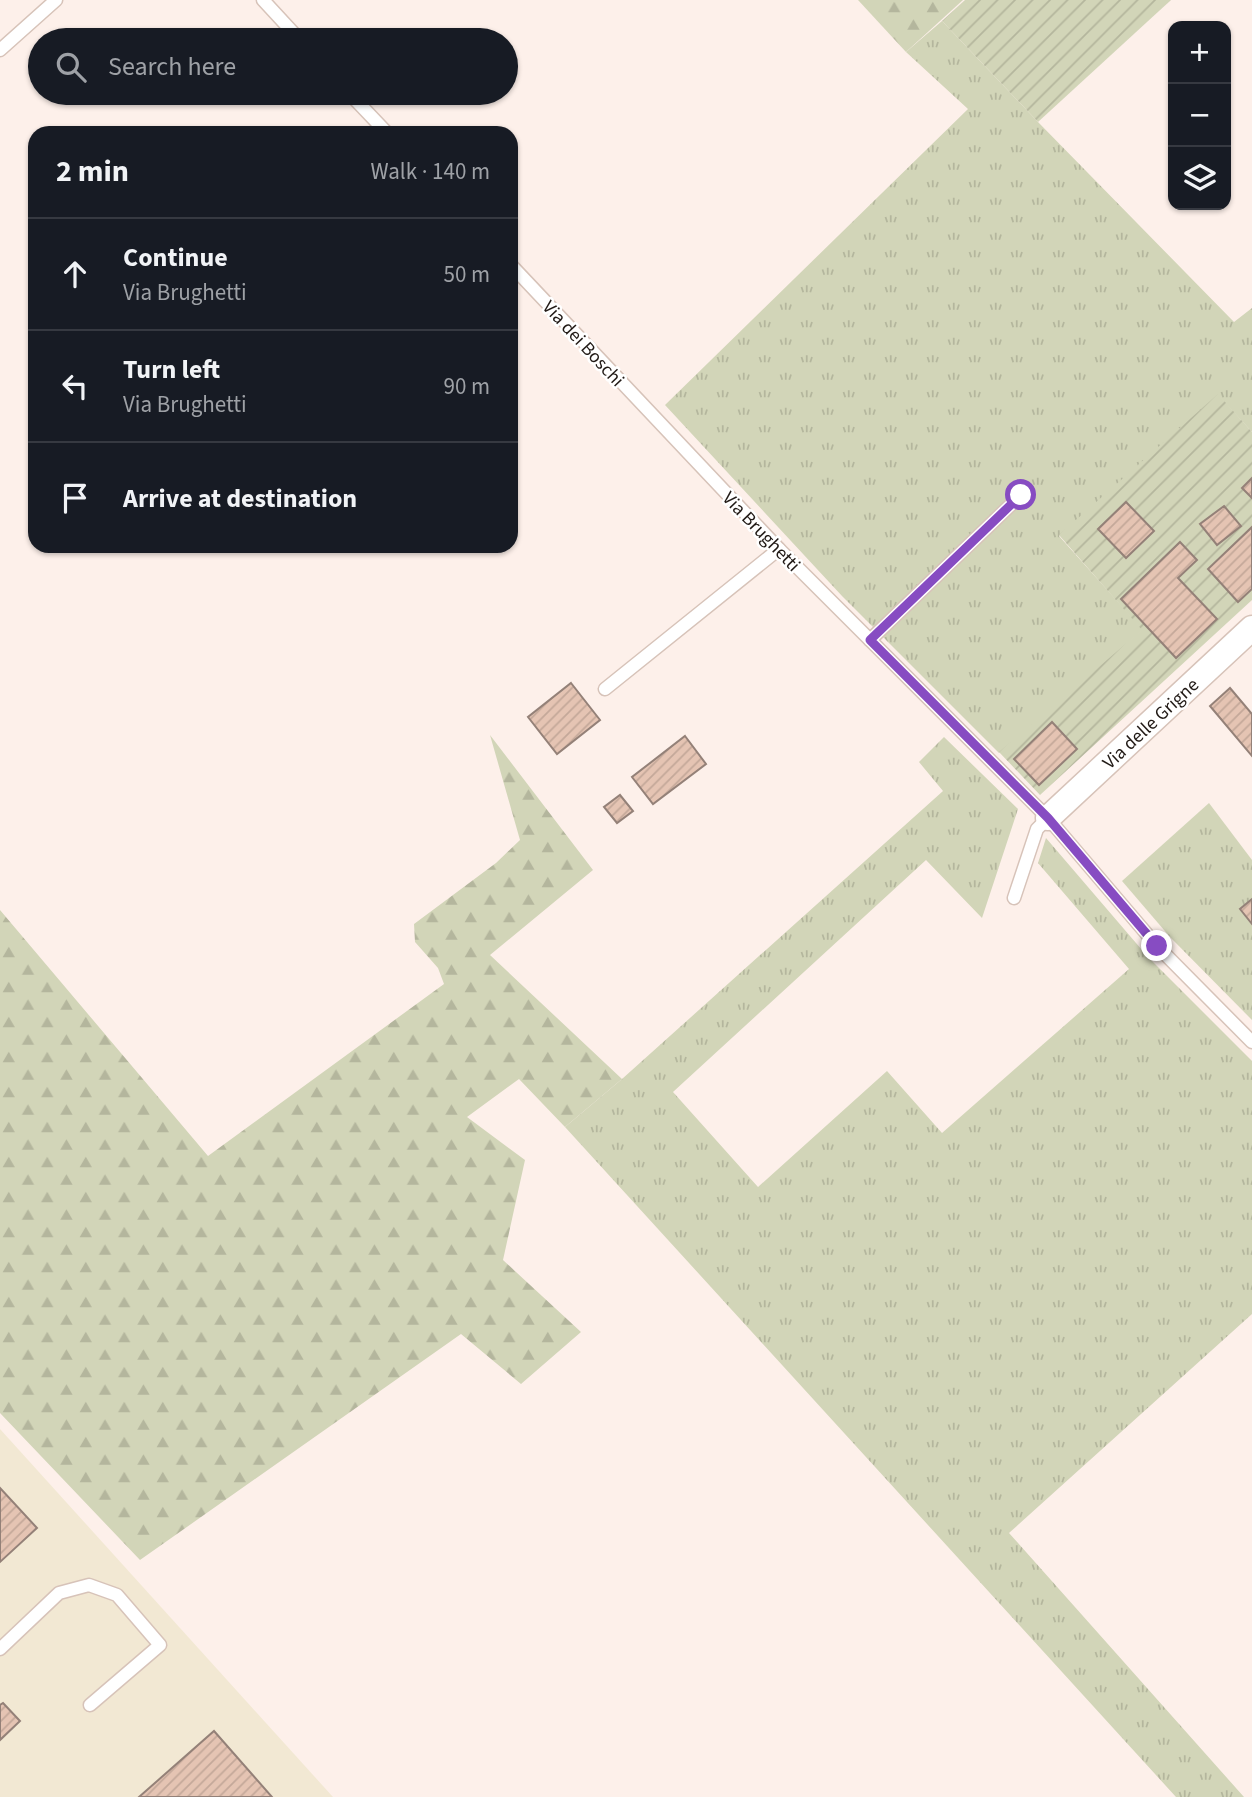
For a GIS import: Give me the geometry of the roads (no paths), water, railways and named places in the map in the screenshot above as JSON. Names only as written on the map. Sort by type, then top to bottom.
[{"type":"street","name":"Via delle Grigne","points":[[1048,818],[1252,628]]},
{"type":"lane","points":[[0,50],[56,0]]},
{"type":"lane","points":[[263,0],[289,28]]},
{"type":"lane","points":[[360,105],[380,126]]},
{"type":"lane","name":"Via dei Boschi","points":[[518,272],[656,420]]},
{"type":"lane","name":"Via Brughetti","points":[[656,420],[779,549],[1048,818],[1157,946],[1252,1042]]},
{"type":"lane","points":[[870,640],[1021,495]]},
{"type":"lane","points":[[605,689],[779,549]]},
{"type":"lane","points":[[1014,898],[1037,829],[1048,818]]},
{"type":"lane","points":[[0,1649],[59,1593],[89,1585],[117,1595],[160,1645],[90,1705]]}]
